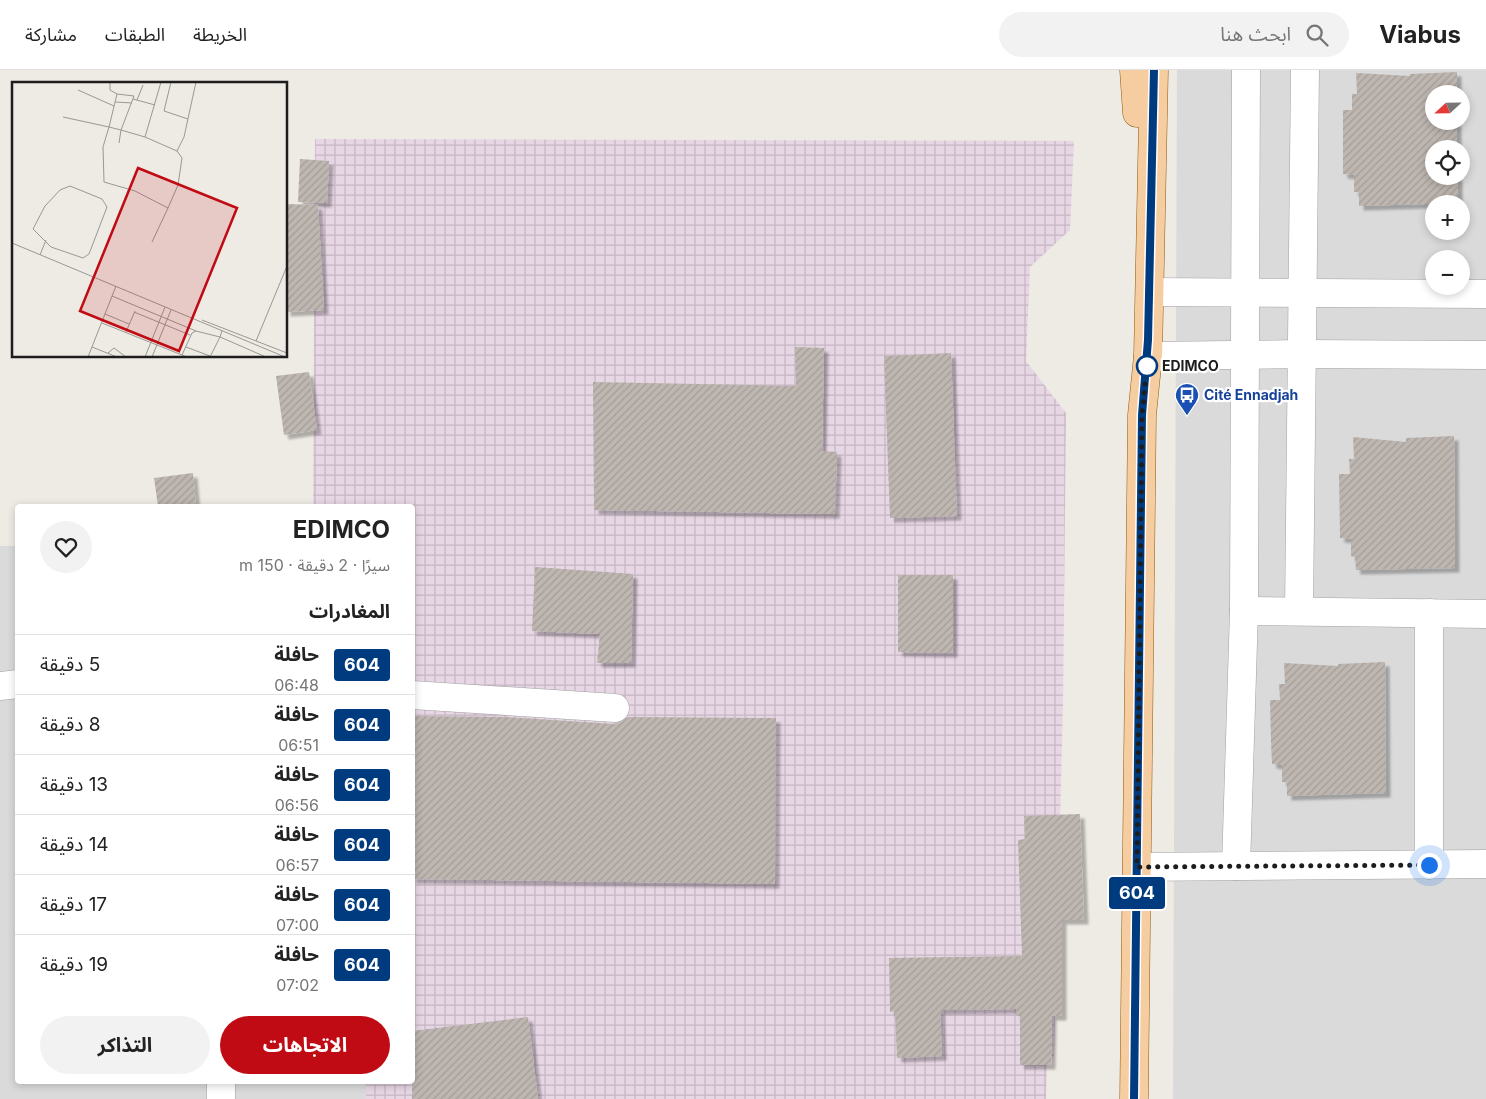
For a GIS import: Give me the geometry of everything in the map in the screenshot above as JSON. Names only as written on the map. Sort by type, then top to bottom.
[{"type":"main road","points":[[1134,70],[1150,292]]},
{"type":"main road","points":[[1134,1099],[1142,415],[1148,356],[1154,70]]},
{"type":"street","points":[[1236,866],[1244,611],[1246,70]]},
{"type":"street","points":[[1299,611],[1305,70]]},
{"type":"street","points":[[1150,292],[1486,294]]},
{"type":"street","points":[[1148,356],[1246,354],[1486,355]]},
{"type":"street","points":[[1244,611],[1486,614]]},
{"type":"street","points":[[1429,613],[1429,865]]},
{"type":"street","points":[[0,686],[15,684]]},
{"type":"street","points":[[415,694],[615,708]]},
{"type":"street","points":[[1137,867],[1486,864]]},
{"type":"street","points":[[220,1084],[221,1099]]},
{"type":"shaded area","points":[[1177,70],[1486,70],[1486,1099],[1173,1099]]},
{"type":"shaded area","points":[[315,139],[1074,141],[1070,230],[1030,267],[1026,361],[1066,413],[1063,703],[1054,1057],[1047,1064],[1046,1099],[366,1099],[366,1084],[415,1084],[415,504],[313,504]]},
{"type":"shaded area","points":[[0,546],[15,546],[15,1084],[366,1084],[366,1099],[0,1099]]},
{"type":"building","points":[[1457,72],[1457,85],[1425,85],[1425,130],[1457,130],[1457,140],[1425,140],[1425,185],[1458,185],[1458,195],[1425,195],[1425,204],[1359,206],[1359,192],[1354,192],[1354,175],[1343,174],[1343,110],[1352,110],[1352,94],[1357,94],[1356,73],[1410,76],[1410,74]]},
{"type":"building","points":[[300,159],[329,161],[327,203],[298,202]]},
{"type":"building","points":[[288,204],[318,205],[324,310],[288,312]]},
{"type":"building","points":[[795,347],[824,348],[822,451],[837,452],[835,514],[594,510],[593,382],[796,386]]},
{"type":"building","points":[[951,353],[957,516],[890,518],[884,356]]},
{"type":"building","points":[[309,372],[317,430],[284,435],[276,376]]},
{"type":"building","points":[[1454,436],[1455,568],[1356,570],[1355,557],[1351,556],[1351,539],[1340,538],[1339,474],[1350,474],[1349,459],[1354,459],[1353,437],[1406,442],[1406,438]]},
{"type":"building","points":[[193,473],[196,504],[158,504],[154,478]]},
{"type":"building","points":[[535,567],[633,574],[631,663],[597,663],[600,634],[532,631]]},
{"type":"building","points":[[898,575],[953,575],[953,653],[898,652]]},
{"type":"building","points":[[1385,662],[1386,793],[1287,796],[1287,782],[1282,782],[1282,765],[1272,764],[1270,700],[1280,700],[1279,684],[1285,684],[1284,663],[1338,666],[1338,664]]},
{"type":"building","points":[[415,716],[506,717],[614,724],[628,717],[776,718],[775,884],[415,879]]},
{"type":"building","points":[[1080,814],[1084,920],[1062,920],[1062,1016],[1052,1016],[1051,1065],[1020,1065],[1020,1016],[1016,1016],[1016,1009],[940,1010],[942,1056],[897,1058],[895,1011],[890,1012],[889,958],[1022,956],[1018,840],[1025,839],[1024,816]]},
{"type":"building","points":[[528,1017],[538,1099],[412,1099],[412,1084],[415,1084],[415,1031]]},
{"type":"bus line","name":"604","points":[[1134,1099],[1142,415],[1148,356],[1154,70]]},
{"type":"place","name":"EDIMCO","points":[[1147,366]]},
{"type":"place","name":"Cité Ennadjah","points":[[1187,416]]},
{"type":"route","points":[[1147,366],[1142,415],[1137,867],[1429,865]]}]
